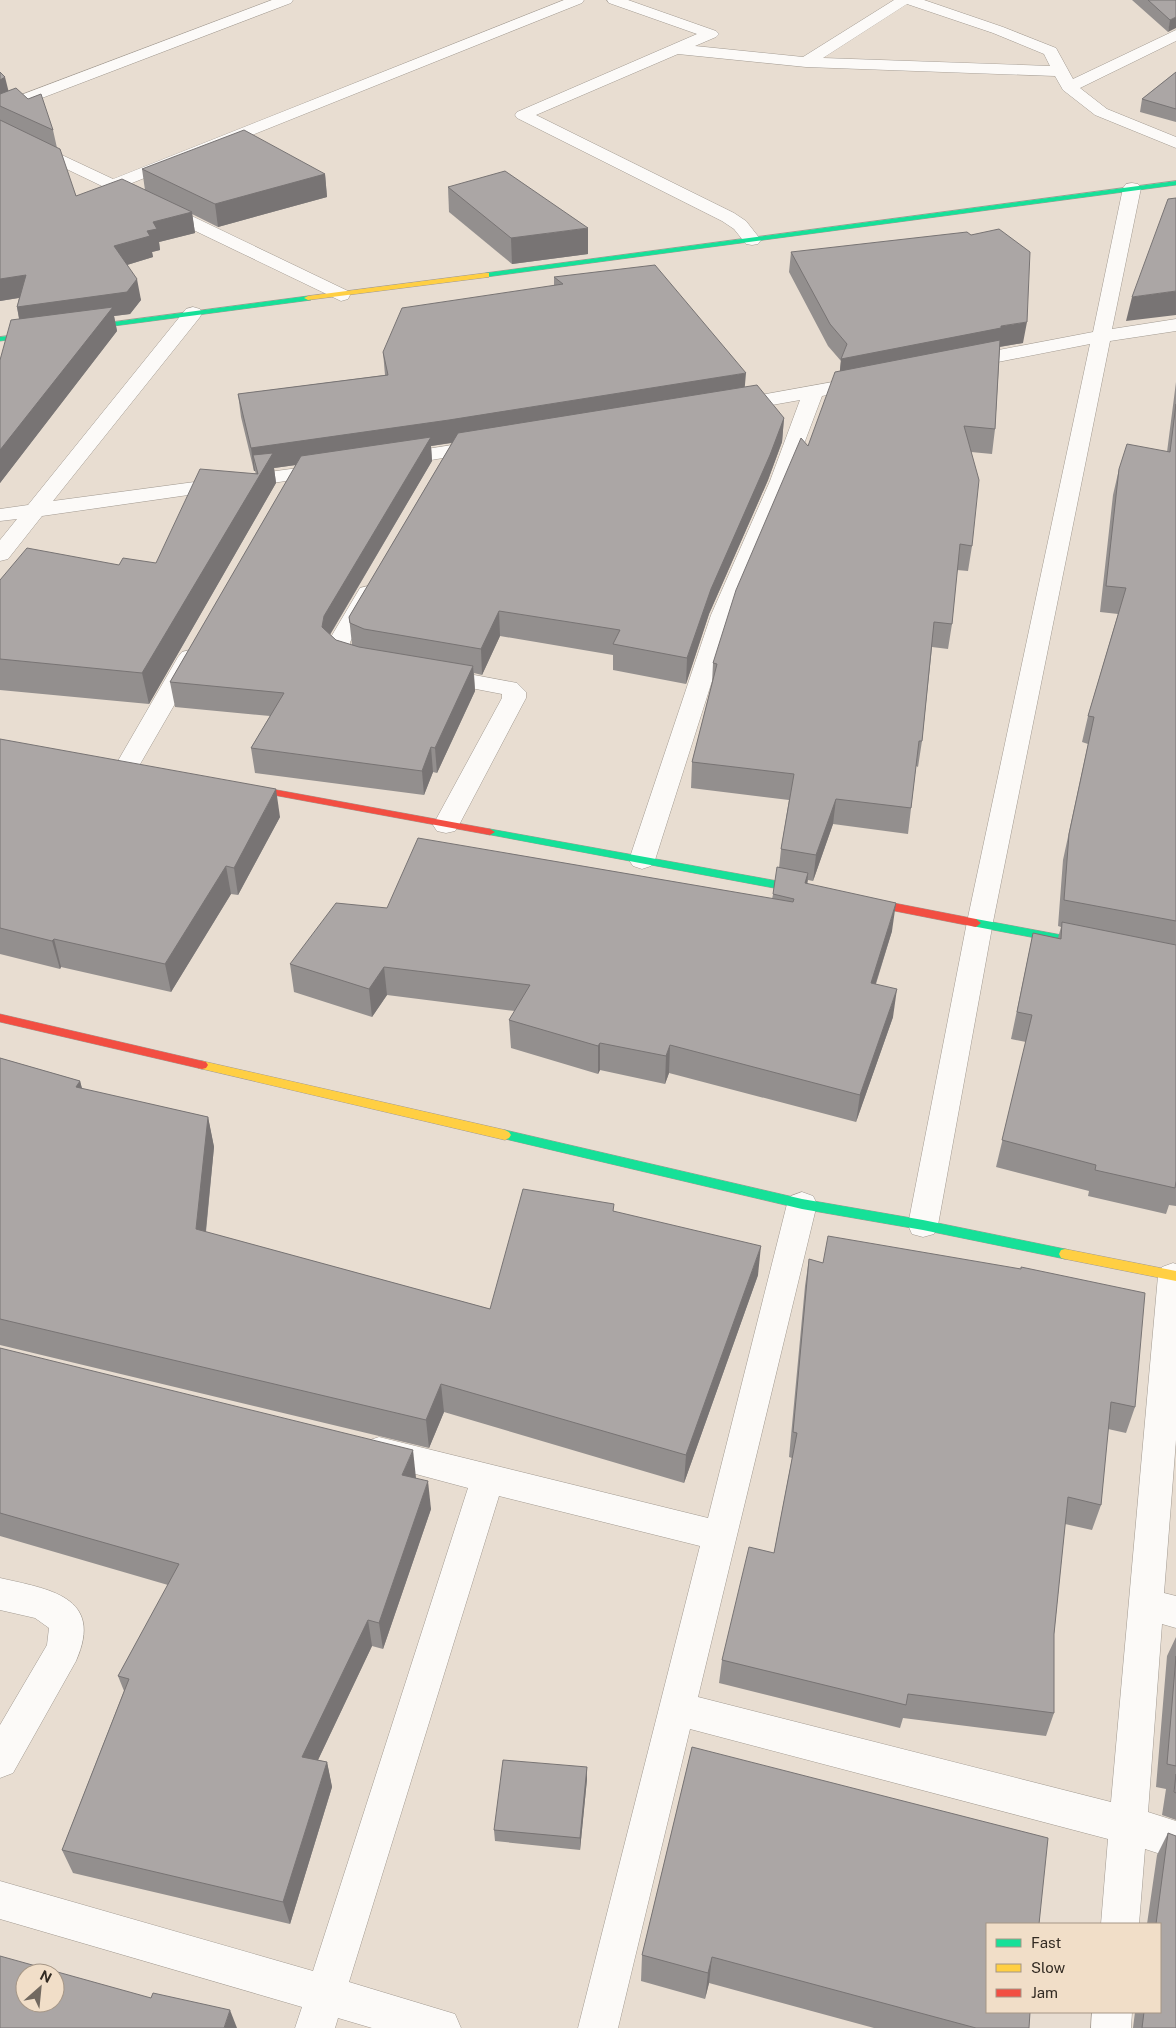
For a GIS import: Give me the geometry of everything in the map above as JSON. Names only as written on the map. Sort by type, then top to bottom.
[{"type":"street","points":[[0,109],[286,0]]},
{"type":"street","points":[[113,185],[577,0]]},
{"type":"street","points":[[614,0],[711,34],[523,115],[728,217],[740,225],[752,240]]},
{"type":"street","points":[[806,62],[904,0]]},
{"type":"street","points":[[909,0],[1036,44],[1050,51],[1069,87],[1101,112],[1176,144]]},
{"type":"street","points":[[1069,87],[1176,36]]},
{"type":"street","points":[[675,49],[806,62],[1061,71]]},
{"type":"street","points":[[0,131],[341,295]]},
{"type":"street","points":[[0,339],[1176,183]]},
{"type":"street","points":[[924,1225],[980,922],[1132,188]]},
{"type":"street","points":[[0,554],[192,313]]},
{"type":"street","points":[[948,366],[1102,336],[1176,325]]},
{"type":"street","points":[[717,408],[880,380]]},
{"type":"street","points":[[642,860],[722,615],[780,481],[813,393]]},
{"type":"street","points":[[373,463],[507,442]]},
{"type":"street","points":[[437,476],[451,451]]},
{"type":"street","points":[[0,515],[344,467]]},
{"type":"street","points":[[280,500],[295,474]]},
{"type":"street","points":[[378,576],[339,642],[339,652],[347,658],[382,666]]},
{"type":"street","points":[[127,766],[201,637]]},
{"type":"street","points":[[421,673],[509,688],[514,692],[514,698],[446,825]]},
{"type":"street","points":[[224,784],[825,894]]},
{"type":"street","points":[[845,897],[1101,946]]},
{"type":"street","points":[[1,1020],[802,1204],[924,1225],[1175,1276],[1161,1608],[1128,1825],[1120,1923]]},
{"type":"street","points":[[598,2028],[802,1204]]},
{"type":"street","points":[[354,1445],[720,1536]]},
{"type":"street","points":[[321,2012],[488,1478]]},
{"type":"street","points":[[0,1594],[44,1604],[67,1620],[64,1649],[0,1760]]},
{"type":"street","points":[[678,1709],[1128,1825],[1176,1840]]},
{"type":"street","points":[[0,1900],[321,2012],[441,2028]]},
{"type":"street","points":[[1111,2028],[1112,2013]]},
{"type":"building","points":[[1148,0],[1176,0],[1176,17],[1170,20]]},
{"type":"building","points":[[0,72],[5,77],[0,80]]},
{"type":"building","points":[[1176,72],[1176,109],[1142,99]]},
{"type":"building","points":[[16,88],[28,99],[41,94],[53,130],[0,106],[0,94]]},
{"type":"building","points":[[0,120],[60,149],[76,196],[122,179],[192,212],[153,222],[157,229],[147,231],[150,236],[114,246],[137,279],[127,292],[17,307],[26,275],[0,279]]},
{"type":"building","points":[[244,130],[325,174],[215,204],[142,169]]},
{"type":"building","points":[[505,171],[588,228],[511,238],[448,187]]},
{"type":"building","points":[[1176,198],[1176,291],[1132,297],[1168,199]]},
{"type":"building","points":[[999,229],[1030,252],[1027,322],[841,359],[847,344],[830,324],[791,252],[967,232],[971,235]]},
{"type":"building","points":[[655,265],[746,373],[449,420],[251,448],[238,394],[388,375],[383,352],[402,308],[563,284],[554,277]]},
{"type":"building","points":[[113,307],[0,450],[0,360],[11,320]]},
{"type":"building","points":[[1000,340],[995,429],[964,426],[979,480],[972,546],[960,544],[952,624],[934,622],[922,741],[919,741],[911,808],[836,799],[816,855],[781,849],[794,774],[692,762],[717,664],[713,663],[736,590],[801,438],[808,446],[835,372]]},
{"type":"building","points":[[757,385],[784,418],[770,455],[711,589],[687,658],[613,644],[620,630],[499,611],[481,649],[364,629],[350,623],[349,617],[458,433]]},
{"type":"building","points":[[1176,404],[1176,921],[1064,900],[1069,834],[1094,717],[1088,716],[1126,588],[1106,586],[1119,469],[1127,444],[1170,452]]},
{"type":"building","points":[[431,437],[324,616],[322,627],[336,640],[359,647],[473,666],[435,748],[431,747],[422,771],[251,748],[284,693],[170,682],[301,456]]},
{"type":"building","points":[[273,453],[142,673],[0,659],[0,580],[27,548],[119,565],[123,558],[156,563],[200,469],[258,474],[253,455]]},
{"type":"building","points":[[0,739],[276,789],[234,868],[226,866],[165,964],[54,939],[52,941],[0,928]]},
{"type":"building","points":[[418,838],[793,902],[794,899],[773,894],[777,867],[808,873],[805,883],[896,903],[871,983],[897,989],[860,1095],[670,1045],[666,1056],[600,1043],[598,1046],[509,1020],[530,985],[384,967],[369,989],[290,964],[336,903],[387,908]]},
{"type":"building","points":[[1062,922],[1176,945],[1175,1188],[1095,1170],[1096,1165],[1002,1140],[1032,1015],[1017,1012],[1033,933],[1061,939]]},
{"type":"building","points":[[0,1058],[80,1081],[76,1087],[208,1117],[196,1229],[490,1309],[523,1189],[614,1204],[613,1211],[761,1246],[686,1455],[441,1384],[426,1420],[0,1319]]},
{"type":"building","points":[[828,1236],[1021,1269],[1021,1267],[1145,1293],[1135,1407],[1111,1402],[1101,1505],[1068,1497],[1054,1634],[1054,1713],[908,1694],[906,1705],[722,1660],[749,1547],[774,1553],[797,1433],[793,1432],[809,1259],[823,1263]]},
{"type":"building","points":[[0,1348],[413,1450],[402,1475],[428,1481],[379,1623],[368,1620],[302,1757],[327,1762],[283,1902],[62,1850],[129,1679],[118,1676],[179,1564],[0,1513]]},
{"type":"building","points":[[1176,1656],[1176,1766],[1167,1764]]},
{"type":"building","points":[[692,1747],[1048,1838],[1039,1923],[986,1923],[986,2013],[1030,2013],[1029,2028],[976,2028],[712,1957],[708,1973],[642,1955]]},
{"type":"building","points":[[503,1760],[587,1767],[580,1838],[494,1830]]},
{"type":"building","points":[[1176,1774],[1176,1793],[1174,1792]]},
{"type":"building","points":[[1168,1833],[1176,1836],[1176,2028],[1142,2028],[1144,2013],[1161,2013],[1161,1923],[1156,1923]]},
{"type":"building","points":[[0,1956],[25,1963],[15,1963],[15,2013],[65,2013],[65,1974],[151,1998],[153,1993],[230,2010],[224,2028],[0,2028]]},
{"type":"traffic: fast","points":[[486,275],[1176,183]]},
{"type":"traffic: fast","points":[[0,339],[308,298]]},
{"type":"traffic: fast","points":[[490,832],[811,891]]},
{"type":"traffic: fast","points":[[976,923],[1094,945]]},
{"type":"traffic: fast","points":[[505,1135],[802,1204],[923,1225],[1065,1254]]},
{"type":"traffic: slow","points":[[308,298],[486,275]]},
{"type":"traffic: slow","points":[[202,1065],[505,1135]]},
{"type":"traffic: slow","points":[[1065,1254],[1176,1276]]},
{"type":"traffic: jam","points":[[239,786],[490,832]]},
{"type":"traffic: jam","points":[[858,900],[976,923]]},
{"type":"traffic: jam","points":[[0,1018],[202,1065]]}]
